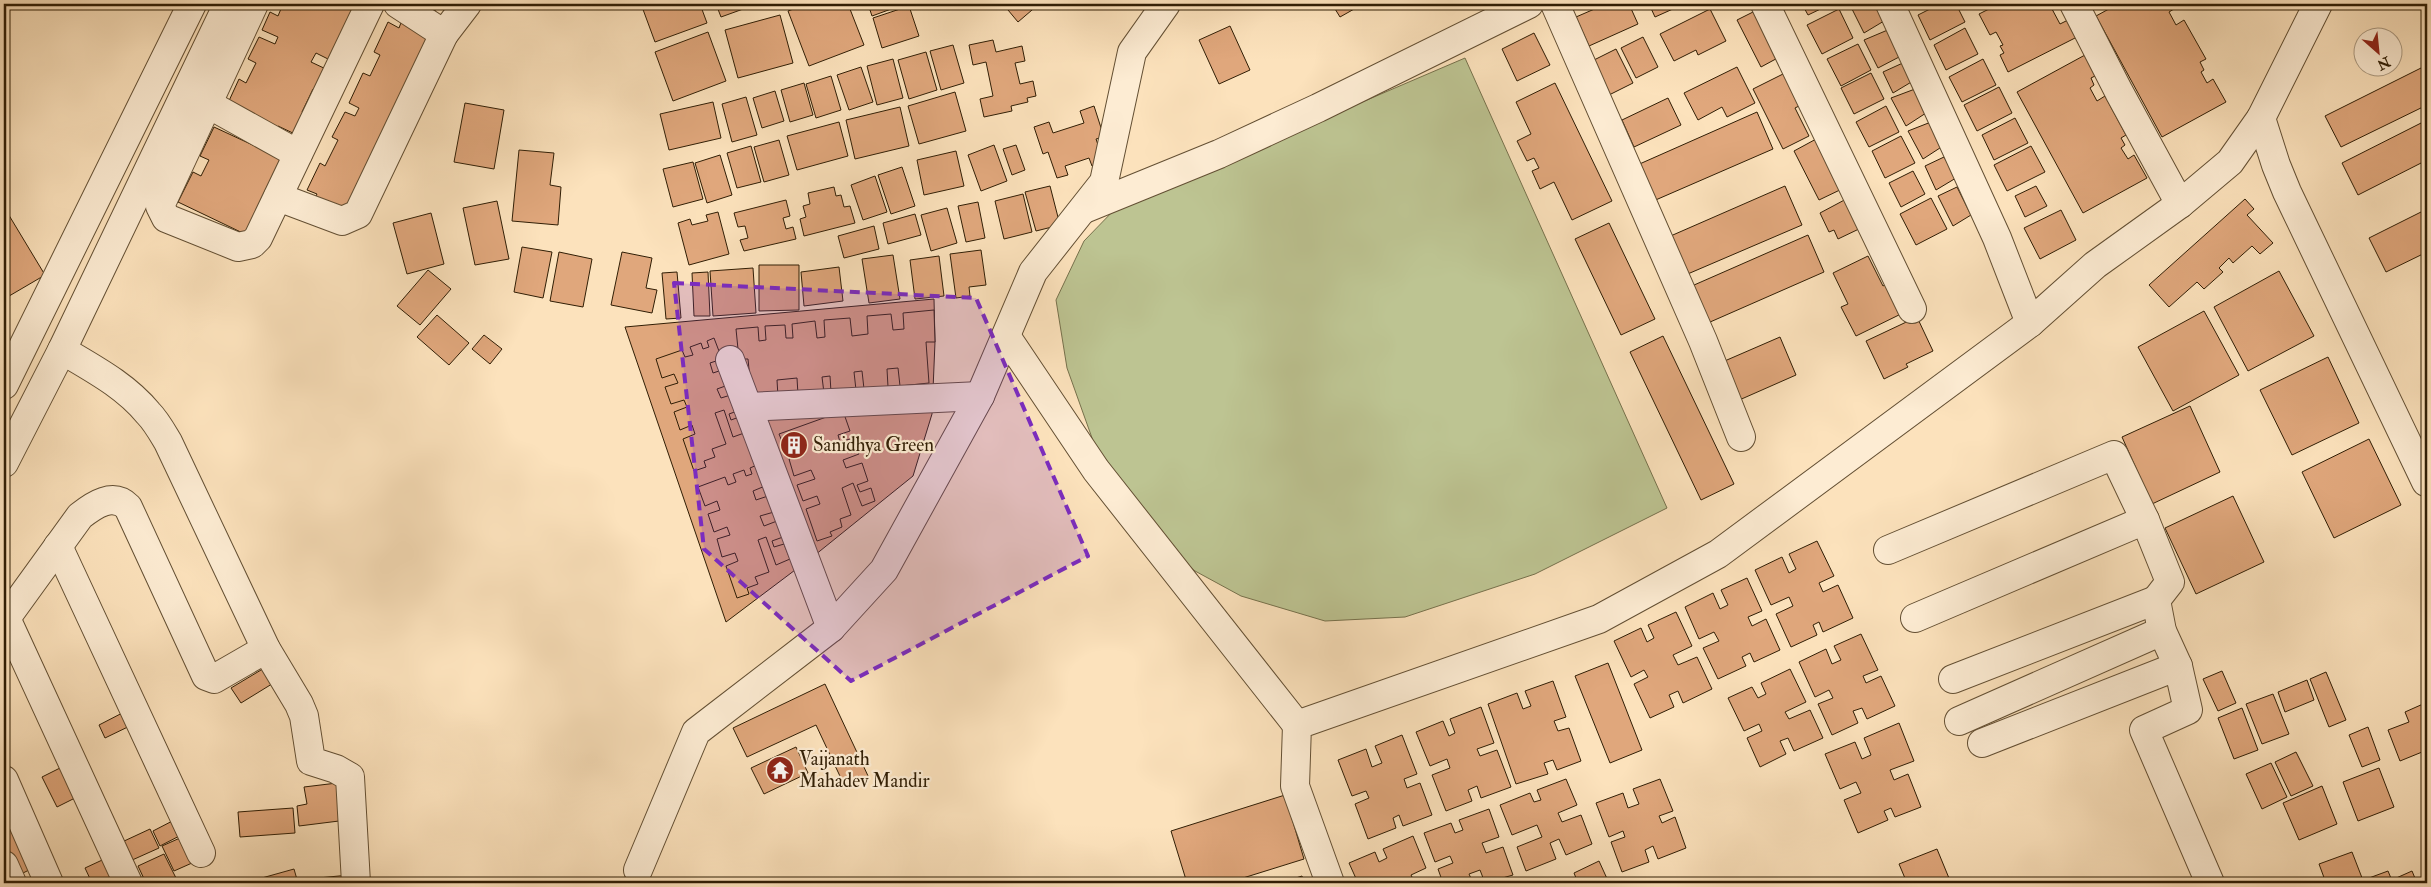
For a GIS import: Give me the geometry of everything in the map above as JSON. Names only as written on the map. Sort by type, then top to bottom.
[{"type":"street","points":[[4,385],[13,342],[29,329],[192,4]]},
{"type":"street","points":[[4,462],[59,356],[228,4]]},
{"type":"street","points":[[254,4],[160,206],[166,218],[238,247],[252,244],[258,238],[370,4]]},
{"type":"street","points":[[398,4],[444,34]]},
{"type":"street","points":[[278,197],[342,221],[358,214],[444,34],[467,4]]},
{"type":"street","points":[[635,879],[696,732],[831,628],[884,570],[980,396],[1033,272],[1104,182],[1132,52],[1166,4]]},
{"type":"street","points":[[1082,209],[1219,154],[1318,108],[1530,4]]},
{"type":"street","points":[[1555,4],[1703,341],[1740,437]]},
{"type":"street","points":[[1765,4],[1912,309]]},
{"type":"street","points":[[1890,4],[1997,238],[2030,323]]},
{"type":"street","points":[[2074,4],[2180,204]]},
{"type":"street","points":[[1297,725],[1599,618],[1718,554],[2030,323],[2095,266],[2180,204],[2230,162],[2261,118],[2318,4]]},
{"type":"street","points":[[208,104],[298,154]]},
{"type":"street","points":[[2261,118],[2276,166],[2287,192],[2426,482]]},
{"type":"street","points":[[1006,336],[1096,470],[1297,725],[1295,786],[1330,883]]},
{"type":"street","points":[[13,342],[59,356],[105,375],[148,412],[177,459],[266,649],[299,704],[304,716],[311,761],[336,769],[350,778],[352,782],[356,883]]},
{"type":"street","points":[[730,360],[831,628]]},
{"type":"street","points":[[748,406],[980,396]]},
{"type":"street","points":[[1888,550],[2114,455],[2145,520],[2170,582],[2156,600],[1954,679]]},
{"type":"street","points":[[128,883],[5,619],[80,516],[92,506],[108,501],[122,501],[128,506],[206,676],[214,679],[266,649]]},
{"type":"street","points":[[1915,618],[2145,520]]},
{"type":"street","points":[[58,546],[201,853]]},
{"type":"street","points":[[2156,600],[2162,631],[2178,666],[2188,710],[2144,730],[2210,883]]},
{"type":"street","points":[[1959,721],[2162,631]]},
{"type":"street","points":[[1982,743],[2178,666]]},
{"type":"street","points":[[4,780],[50,883]]},
{"type":"street","points":[[4,865],[12,883]]},
{"type":"highlighted area","points":[[674,283],[976,298],[1088,556],[851,681],[704,549]]},
{"type":"green space","points":[[1465,58],[1667,508],[1535,574],[1405,617],[1325,621],[1241,596],[1195,571],[1116,505],[1067,368],[1056,300],[1084,241],[1117,207]]},
{"type":"building","points":[[283,4],[361,4],[334,62],[316,53],[311,62],[328,70],[318,91],[313,89],[302,112],[307,114],[297,135],[278,126],[275,133],[228,103],[239,79],[246,83],[256,63],[248,59],[259,37],[275,44],[278,37],[262,30],[270,12],[278,16]]},
{"type":"building","points":[[414,4],[441,4],[429,17]]},
{"type":"building","points":[[641,4],[700,4],[707,23],[655,42]]},
{"type":"building","points":[[716,4],[757,4],[721,17]]},
{"type":"building","points":[[807,4],[848,4],[864,45],[809,66],[788,11]]},
{"type":"building","points":[[868,4],[905,4],[872,16]]},
{"type":"building","points":[[1003,4],[1039,4],[1018,22]]},
{"type":"building","points":[[1332,4],[1363,4],[1340,17]]},
{"type":"building","points":[[1606,4],[1629,4],[1638,24],[1589,46],[1576,17]]},
{"type":"building","points":[[1649,4],[1684,4],[1655,17]]},
{"type":"building","points":[[1802,4],[1831,4],[1808,15]]},
{"type":"building","points":[[1882,4],[1889,18],[1864,33],[1850,5]]},
{"type":"building","points":[[1940,4],[1956,4],[1965,22],[1930,40],[1918,15]]},
{"type":"building","points":[[1999,4],[2056,4],[2057,7],[2052,9],[2060,24],[2068,20],[2077,37],[2008,72],[2000,55],[2004,53],[2000,46],[2003,45],[1996,32],[1990,35],[1979,14]]},
{"type":"building","points":[[2118,4],[2171,4],[2174,9],[2169,12],[2176,25],[2184,20],[2206,59],[2200,62],[2204,70],[2201,72],[2207,83],[2213,79],[2226,102],[2162,137],[2096,16]]},
{"type":"building","points":[[909,6],[919,36],[882,48],[873,18]]},
{"type":"building","points":[[1761,8],[1785,54],[1761,67],[1737,20]]},
{"type":"building","points":[[1710,9],[1726,41],[1698,55],[1696,50],[1674,61],[1660,34]]},
{"type":"building","points":[[1839,9],[1853,38],[1822,54],[1807,25]]},
{"type":"building","points":[[780,15],[793,63],[738,78],[725,30]]},
{"type":"building","points":[[402,20],[429,33],[426,40],[437,46],[355,212],[313,202],[317,194],[307,190],[320,163],[325,166],[338,140],[332,137],[345,112],[355,116],[359,108],[349,103],[363,73],[370,76],[380,55],[374,52],[388,22],[399,28]]},
{"type":"building","points":[[1230,26],[1250,70],[1219,84],[1199,40]]},
{"type":"building","points":[[1965,28],[1978,54],[1946,70],[1934,45]]},
{"type":"building","points":[[1890,29],[1901,56],[1878,68],[1864,40]]},
{"type":"building","points":[[708,32],[726,81],[673,101],[655,52]]},
{"type":"building","points":[[1534,33],[1550,65],[1517,81],[1502,49]]},
{"type":"building","points":[[1643,37],[1658,67],[1636,78],[1621,48]]},
{"type":"building","points":[[993,40],[996,52],[1022,46],[1025,61],[1015,63],[1020,84],[1033,81],[1036,96],[1027,98],[1028,102],[1011,106],[1012,111],[984,117],[980,99],[993,96],[986,62],[973,65],[969,45]]},
{"type":"building","points":[[1858,44],[1871,70],[1841,86],[1827,59]]},
{"type":"building","points":[[953,45],[964,83],[941,90],[930,51]]},
{"type":"building","points":[[1616,49],[1633,83],[1609,95],[1592,61]]},
{"type":"building","points":[[926,52],[937,90],[909,99],[898,60]]},
{"type":"building","points":[[2085,55],[2097,75],[2091,78],[2094,85],[2090,88],[2097,101],[2105,96],[2126,135],[2121,138],[2125,145],[2121,148],[2128,159],[2134,155],[2147,178],[2083,213],[2017,92]]},
{"type":"building","points":[[893,59],[903,98],[877,105],[867,66]]},
{"type":"building","points":[[1983,59],[1996,85],[1962,102],[1949,77]]},
{"type":"building","points":[[1905,62],[1913,81],[1893,93],[1883,72]]},
{"type":"building","points":[[2427,65],[2427,105],[2341,147],[2325,116]]},
{"type":"building","points":[[861,67],[873,102],[849,110],[837,75]]},
{"type":"building","points":[[1737,67],[1755,103],[1727,117],[1722,107],[1698,120],[1684,93]]},
{"type":"building","points":[[1789,71],[1805,103],[1795,108],[1809,136],[1783,149],[1753,89]]},
{"type":"building","points":[[1871,73],[1884,99],[1854,114],[1841,88]]},
{"type":"building","points":[[831,76],[841,110],[816,118],[806,84]]},
{"type":"building","points":[[804,83],[813,115],[790,122],[781,90]]},
{"type":"building","points":[[1555,83],[1612,201],[1572,220],[1554,182],[1540,189],[1532,171],[1539,168],[1534,158],[1527,161],[1517,141],[1531,134],[1516,102]]},
{"type":"building","points":[[1999,87],[2012,113],[1977,131],[1964,105]]},
{"type":"building","points":[[1915,89],[1926,113],[1906,126],[1891,98]]},
{"type":"building","points":[[775,91],[784,121],[762,128],[753,98]]},
{"type":"building","points":[[955,92],[966,131],[919,144],[908,106]]},
{"type":"building","points":[[746,97],[757,135],[732,142],[722,104]]},
{"type":"building","points":[[1668,98],[1681,125],[1634,147],[1622,120]]},
{"type":"building","points":[[713,102],[721,138],[669,150],[660,114]]},
{"type":"building","points":[[465,103],[504,110],[494,169],[454,162]]},
{"type":"building","points":[[1094,106],[1104,137],[1096,139],[1104,162],[1092,166],[1089,158],[1065,166],[1068,175],[1057,178],[1048,152],[1043,154],[1034,127],[1049,122],[1053,133],[1084,123],[1080,111]]},
{"type":"building","points":[[1886,106],[1899,132],[1869,147],[1856,122]]},
{"type":"building","points":[[900,107],[909,146],[855,159],[846,120]]},
{"type":"building","points":[[1757,112],[1773,149],[1651,202],[1635,166]]},
{"type":"building","points":[[2015,118],[2028,143],[1994,160],[1982,135]]},
{"type":"building","points":[[2427,120],[2427,160],[2358,195],[2342,163]]},
{"type":"building","points":[[839,122],[848,156],[797,170],[787,136]]},
{"type":"building","points":[[1931,122],[1943,146],[1923,159],[1908,131]]},
{"type":"building","points":[[214,127],[285,160],[249,236],[178,202],[193,172],[201,176],[209,160],[200,156]]},
{"type":"building","points":[[1901,136],[1915,163],[1885,178],[1872,151]]},
{"type":"building","points":[[1818,138],[1844,188],[1819,200],[1794,151]]},
{"type":"building","points":[[779,140],[789,175],[764,182],[754,147]]},
{"type":"building","points":[[994,145],[1007,181],[981,191],[968,155]]},
{"type":"building","points":[[1016,145],[1025,170],[1012,175],[1003,149]]},
{"type":"building","points":[[751,146],[761,182],[737,188],[727,153]]},
{"type":"building","points":[[2031,146],[2045,172],[2007,191],[1994,165]]},
{"type":"building","points":[[519,150],[554,153],[550,185],[561,187],[558,225],[512,221]]},
{"type":"building","points":[[956,151],[964,186],[924,195],[917,160]]},
{"type":"building","points":[[720,155],[732,195],[707,203],[695,163]]},
{"type":"building","points":[[1944,157],[1956,178],[1936,190],[1925,166]]},
{"type":"building","points":[[693,162],[703,199],[673,207],[663,169]]},
{"type":"building","points":[[902,167],[915,206],[891,214],[878,175]]},
{"type":"building","points":[[1913,171],[1925,194],[1901,207],[1889,183]]},
{"type":"building","points":[[875,176],[887,212],[863,220],[851,185]]},
{"type":"building","points":[[1050,186],[1060,225],[1036,231],[1025,192]]},
{"type":"building","points":[[1785,186],[1802,225],[1683,276],[1666,238]]},
{"type":"building","points":[[2036,186],[2047,206],[2025,217],[2015,196]]},
{"type":"building","points":[[834,187],[836,196],[841,195],[844,207],[850,206],[855,223],[804,236],[800,219],[806,217],[803,206],[810,204],[808,193]]},
{"type":"building","points":[[1957,187],[1971,215],[1953,226],[1938,196]]},
{"type":"building","points":[[1023,194],[1032,232],[1004,239],[995,201]]},
{"type":"building","points":[[1850,197],[1861,228],[1838,239],[1834,230],[1829,232],[1820,213]]},
{"type":"building","points":[[1931,198],[1947,229],[1916,245],[1900,214]]},
{"type":"building","points":[[2245,199],[2254,209],[2247,215],[2273,243],[2260,254],[2252,246],[2233,263],[2229,258],[2219,268],[2223,272],[2204,289],[2197,282],[2169,307],[2149,285]]},
{"type":"building","points":[[786,200],[790,216],[783,218],[786,229],[793,227],[796,239],[744,251],[740,240],[748,238],[745,226],[738,227],[734,213]]},
{"type":"building","points":[[497,201],[509,259],[475,265],[463,208]]},
{"type":"building","points":[[978,202],[985,238],[966,242],[958,206]]},
{"type":"building","points":[[4,207],[45,275],[4,299],[4,254],[8,252],[4,246]]},
{"type":"building","points":[[947,208],[957,243],[931,251],[921,215]]},
{"type":"building","points":[[2427,209],[2427,252],[2386,272],[2369,238]]},
{"type":"building","points":[[2061,210],[2076,240],[2040,259],[2024,228]]},
{"type":"building","points":[[718,212],[729,254],[689,265],[678,223],[690,219],[692,225],[708,221],[706,215]]},
{"type":"building","points":[[431,213],[444,264],[407,274],[393,223]]},
{"type":"building","points":[[915,214],[921,235],[888,244],[883,223]]},
{"type":"building","points":[[1609,223],[1655,319],[1621,335],[1575,239]]},
{"type":"building","points":[[874,226],[879,249],[844,258],[838,236]]},
{"type":"building","points":[[1808,235],[1824,272],[1701,326],[1685,289]]},
{"type":"building","points":[[522,247],[552,252],[543,298],[514,292]]},
{"type":"building","points":[[981,250],[986,285],[969,287],[970,296],[956,298],[950,254]]},
{"type":"building","points":[[559,252],[592,259],[583,307],[550,301]]},
{"type":"building","points":[[622,252],[652,258],[646,288],[657,290],[652,313],[611,305]]},
{"type":"building","points":[[893,255],[900,299],[869,303],[862,259]]},
{"type":"building","points":[[939,256],[944,296],[915,299],[910,260]]},
{"type":"building","points":[[1868,256],[1883,286],[1890,282],[1905,312],[1856,336],[1841,307],[1848,304],[1833,273]]},
{"type":"building","points":[[759,265],[799,265],[799,310],[759,311]]},
{"type":"building","points":[[839,267],[843,301],[804,306],[801,272]]},
{"type":"building","points":[[753,268],[756,313],[713,316],[710,271]]},
{"type":"building","points":[[428,270],[451,289],[420,325],[397,306]]},
{"type":"building","points":[[2279,271],[2314,336],[2248,371],[2214,307]]},
{"type":"building","points":[[677,272],[681,318],[666,319],[662,273]]},
{"type":"building","points":[[708,272],[710,316],[694,316],[692,273]]},
{"type":"building","name":"Sanidhya Green","points":[[934,299],[935,342],[932,414],[913,476],[815,555],[726,622],[625,327]]},
{"type":"building","points":[[934,310],[935,342],[926,342],[929,383],[900,386],[898,368],[887,369],[888,387],[864,389],[862,371],[854,372],[856,390],[831,392],[830,376],[822,377],[824,393],[798,395],[797,378],[777,380],[778,397],[752,400],[748,359],[739,359],[736,329],[758,327],[759,341],[766,340],[765,326],[785,325],[786,338],[793,338],[792,324],[815,321],[817,338],[825,337],[824,320],[850,318],[852,336],[868,334],[867,316],[891,314],[893,330],[904,329],[903,313]]},
{"type":"building","points":[[2204,311],[2239,375],[2173,411],[2138,347]]},
{"type":"building","points":[[437,315],[469,343],[449,365],[417,337]]},
{"type":"building","points":[[1917,317],[1933,351],[1906,364],[1908,367],[1884,379],[1866,341]]},
{"type":"building","points":[[484,335],[502,349],[490,364],[472,349]]},
{"type":"building","points":[[1663,336],[1734,484],[1701,500],[1630,352]]},
{"type":"building","points":[[1780,337],[1796,375],[1737,401],[1720,363]]},
{"type":"building","points":[[714,338],[722,359],[710,363],[713,373],[725,369],[731,384],[717,389],[721,398],[734,394],[740,410],[729,414],[731,420],[742,416],[747,432],[733,437],[724,410],[715,413],[726,444],[712,449],[715,457],[704,461],[706,467],[694,471],[683,439],[695,434],[692,425],[680,430],[674,412],[687,407],[684,400],[671,404],[665,387],[678,383],[674,374],[662,378],[656,359],[682,350],[685,357],[693,355],[690,347],[701,343],[703,349],[709,347],[707,341]]},
{"type":"building","points":[[2328,357],[2359,423],[2292,455],[2260,390]]},
{"type":"building","points":[[2190,406],[2220,472],[2152,504],[2122,437]]},
{"type":"building","points":[[843,411],[850,431],[838,435],[840,442],[853,438],[859,454],[843,460],[846,468],[862,463],[868,481],[857,485],[860,492],[871,488],[875,501],[862,506],[853,483],[842,488],[851,515],[840,519],[842,527],[830,532],[832,536],[817,541],[806,509],[820,504],[817,496],[803,501],[797,485],[815,479],[811,470],[794,476],[789,459],[805,454],[801,445],[786,451],[779,434]]},
{"type":"building","points":[[2369,439],[2401,505],[2334,538],[2302,472]]},
{"type":"building","points":[[757,465],[765,486],[753,491],[756,500],[768,496],[774,512],[760,516],[764,526],[777,521],[783,537],[772,541],[774,547],[784,544],[790,559],[776,565],[766,537],[758,540],[769,572],[755,577],[758,584],[747,588],[749,594],[737,598],[726,566],[738,561],[735,553],[722,557],[717,539],[730,535],[727,527],[714,532],[708,514],[720,510],[717,501],[705,506],[698,487],[725,477],[728,485],[736,482],[733,474],[744,470],[746,476],[752,474],[750,468]]},
{"type":"building","points":[[2233,496],[2264,562],[2196,594],[2165,528]]},
{"type":"building","points":[[1817,541],[1834,576],[1819,583],[1823,592],[1838,585],[1853,618],[1823,632],[1819,622],[1813,625],[1817,635],[1791,647],[1776,614],[1793,606],[1789,597],[1771,605],[1755,570],[1782,557],[1789,573],[1796,569],[1789,554]]},
{"type":"building","points":[[1747,578],[1762,611],[1748,617],[1752,626],[1766,619],[1780,650],[1754,662],[1750,653],[1742,657],[1746,666],[1718,679],[1703,648],[1719,641],[1714,632],[1699,639],[1685,607],[1713,593],[1720,609],[1728,605],[1721,590]]},
{"type":"building","points":[[1676,612],[1692,646],[1673,655],[1678,665],[1697,657],[1712,689],[1683,703],[1678,691],[1669,695],[1674,707],[1650,718],[1634,684],[1648,677],[1644,670],[1631,677],[1614,641],[1641,628],[1647,642],[1654,638],[1648,625]]},
{"type":"building","points":[[1861,634],[1878,670],[1863,676],[1866,683],[1881,676],[1895,706],[1867,719],[1862,708],[1853,711],[1858,723],[1832,735],[1818,704],[1833,698],[1829,690],[1815,697],[1799,662],[1826,649],[1832,664],[1841,660],[1834,646]]},
{"type":"building","points":[[1608,663],[1642,750],[1610,763],[1575,676]]},
{"type":"building","points":[[271,664],[280,679],[241,703],[231,688]]},
{"type":"building","points":[[1790,669],[1806,702],[1785,712],[1789,719],[1810,710],[1823,738],[1794,751],[1788,738],[1780,741],[1786,754],[1760,767],[1747,738],[1762,731],[1759,724],[1744,731],[1728,698],[1752,687],[1758,698],[1766,694],[1761,683]]},
{"type":"building","points":[[2222,671],[2236,703],[2218,711],[2203,679]]},
{"type":"building","points":[[2326,672],[2346,720],[2329,727],[2310,679]]},
{"type":"building","points":[[2307,680],[2314,700],[2285,712],[2278,692]]},
{"type":"building","points":[[1553,681],[1566,717],[1554,721],[1558,731],[1569,728],[1581,761],[1557,770],[1553,760],[1544,763],[1548,774],[1516,784],[1488,704],[1517,693],[1523,709],[1531,706],[1525,691]]},
{"type":"building","points":[[825,684],[869,778],[846,789],[816,725],[747,757],[733,728]]},
{"type":"building","points":[[2273,694],[2289,734],[2262,744],[2246,704]]},
{"type":"building","points":[[2423,704],[2427,716],[2427,750],[2400,761],[2388,730],[2409,722],[2405,712]]},
{"type":"building","points":[[1481,707],[1494,743],[1477,749],[1480,756],[1497,750],[1511,787],[1481,798],[1477,786],[1468,790],[1472,801],[1446,811],[1432,775],[1450,768],[1447,759],[1430,766],[1416,732],[1443,721],[1449,736],[1455,733],[1450,719]]},
{"type":"building","points":[[2242,708],[2258,750],[2234,759],[2218,718]]},
{"type":"building","points":[[130,709],[136,723],[105,738],[99,725]]},
{"type":"building","points":[[1899,723],[1914,761],[1890,770],[1894,780],[1908,774],[1921,807],[1895,817],[1891,808],[1884,811],[1888,820],[1858,833],[1844,800],[1861,793],[1856,782],[1840,789],[1825,754],[1855,742],[1862,759],[1871,755],[1864,738]]},
{"type":"building","points":[[2368,727],[2380,760],[2362,767],[2349,735]]},
{"type":"building","points":[[1402,735],[1417,774],[1404,779],[1407,788],[1420,783],[1432,815],[1403,826],[1399,815],[1393,818],[1396,828],[1368,839],[1355,804],[1369,798],[1366,791],[1352,796],[1338,760],[1366,749],[1372,767],[1382,763],[1375,746]]},
{"type":"building","name":"Vaijanath Mahadev Mandir","points":[[796,747],[808,773],[764,794],[751,768]]},
{"type":"building","points":[[2296,752],[2313,786],[2291,796],[2275,762]]},
{"type":"building","points":[[2271,763],[2287,797],[2262,809],[2246,774]]},
{"type":"building","points":[[68,764],[83,794],[57,807],[42,777]]},
{"type":"building","points":[[2379,768],[2394,807],[2358,821],[2343,782]]},
{"type":"building","points":[[1566,779],[1577,805],[1558,813],[1562,822],[1581,815],[1592,844],[1566,855],[1559,839],[1550,843],[1556,859],[1526,871],[1517,847],[1542,837],[1537,825],[1512,835],[1500,805],[1530,793],[1534,802],[1541,800],[1537,790]]},
{"type":"building","points":[[1660,779],[1673,811],[1659,816],[1662,823],[1675,817],[1686,848],[1658,859],[1653,846],[1645,850],[1649,862],[1622,872],[1611,842],[1625,837],[1623,831],[1609,837],[1596,803],[1623,793],[1628,808],[1639,804],[1633,789]]},
{"type":"building","points":[[337,783],[347,820],[299,826],[297,806],[307,804],[304,787]]},
{"type":"building","points":[[2322,786],[2337,824],[2299,840],[2283,803]]},
{"type":"building","points":[[1285,795],[1304,859],[1227,883],[1187,883],[1171,831]]},
{"type":"building","points":[[293,808],[295,833],[240,837],[238,812]]},
{"type":"building","points":[[1489,809],[1499,837],[1482,843],[1486,853],[1503,847],[1513,875],[1485,883],[1480,870],[1469,874],[1473,883],[1443,883],[1438,869],[1453,863],[1450,856],[1435,862],[1424,833],[1451,823],[1455,833],[1463,830],[1459,820]]},
{"type":"building","points":[[182,816],[189,831],[160,846],[153,831]]},
{"type":"building","points":[[15,817],[39,865],[15,877],[4,854],[4,822]]},
{"type":"building","points":[[150,829],[159,848],[130,861],[122,842]]},
{"type":"building","points":[[189,834],[201,859],[174,871],[162,846]]},
{"type":"building","points":[[1413,836],[1426,868],[1411,875],[1415,883],[1358,883],[1349,863],[1375,852],[1379,862],[1387,858],[1383,849]]},
{"type":"building","points":[[1937,849],[1951,883],[1907,883],[1899,864]]},
{"type":"building","points":[[2352,852],[2364,883],[2326,883],[2319,864]]},
{"type":"building","points":[[164,854],[177,880],[170,883],[146,883],[138,866]]},
{"type":"building","points":[[113,855],[125,883],[92,883],[85,868]]},
{"type":"building","points":[[1599,861],[1609,883],[1578,883],[1574,873]]},
{"type":"building","points":[[294,869],[298,883],[244,883]]},
{"type":"building","points":[[2388,871],[2393,883],[2371,883],[2369,878]]},
{"type":"building","points":[[2412,871],[2417,883],[2396,883],[2394,879]]},
{"type":"building","points":[[349,875],[350,883],[309,883],[308,879]]},
{"type":"building","points":[[1302,876],[1304,883],[1280,883]]},
{"type":"place","name":"Sanidhya Green","points":[[794,445]]},
{"type":"place","name":"Vaijanath Mahadev Mandir","points":[[780,770]]}]
